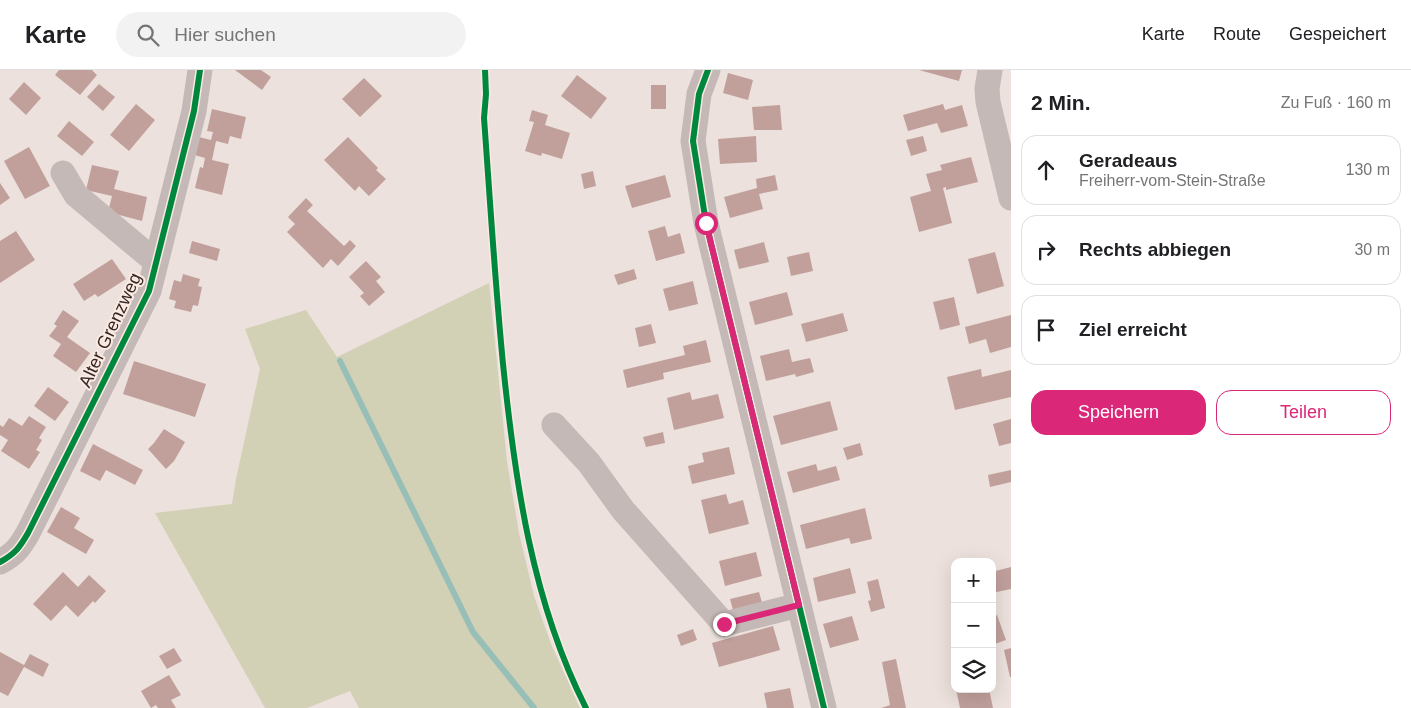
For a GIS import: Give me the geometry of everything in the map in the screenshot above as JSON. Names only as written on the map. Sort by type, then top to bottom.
[{"type":"street","name":"Alter Grenzweg","points":[[0,562],[12,556],[19,549],[28,533],[149,291],[194,111],[200,70]]},
{"type":"street","points":[[708,70],[699,94],[694,141],[706,223],[824,708]]},
{"type":"street","points":[[990,70],[987,89],[988,102],[1011,198]]},
{"type":"street","points":[[63,173],[76,195],[156,262]]},
{"type":"street","points":[[554,425],[589,463],[622,510],[724,624],[799,605]]},
{"type":"shaded area","points":[[489,283],[507,462],[519,533],[534,596],[551,644],[580,708],[359,708],[350,691],[307,708],[265,708],[155,513],[232,504],[260,369],[245,329],[306,310],[337,357]]},
{"type":"building","points":[[59,70],[92,70],[97,75],[80,95],[55,75]]},
{"type":"building","points":[[235,70],[261,70],[271,77],[262,90]]},
{"type":"building","points":[[919,70],[962,70],[959,81]]},
{"type":"building","points":[[728,73],[753,80],[748,100],[723,93]]},
{"type":"building","points":[[577,75],[607,98],[591,119],[561,96]]},
{"type":"building","points":[[364,78],[382,96],[360,117],[342,99]]},
{"type":"building","points":[[24,82],[41,98],[26,115],[9,99]]},
{"type":"building","points":[[99,84],[115,97],[103,111],[87,97]]},
{"type":"building","points":[[651,85],[666,85],[666,109],[651,109]]},
{"type":"building","points":[[136,104],[155,120],[129,151],[110,135]]},
{"type":"building","points":[[943,104],[945,110],[962,105],[968,126],[941,133],[937,123],[908,131],[903,115]]},
{"type":"building","points":[[780,105],[782,130],[754,130],[752,107]]},
{"type":"building","points":[[212,109],[246,117],[241,139],[230,136],[228,144],[216,141],[212,160],[229,164],[222,195],[195,188],[200,167],[203,168],[205,158],[191,154],[195,136],[211,140],[213,132],[207,131]]},
{"type":"building","points":[[532,110],[548,115],[545,125],[570,133],[562,159],[542,153],[541,156],[525,151],[534,122],[529,121]]},
{"type":"building","points":[[69,121],[94,142],[82,156],[57,136]]},
{"type":"building","points":[[756,136],[757,162],[720,164],[718,139]]},
{"type":"building","points":[[923,136],[927,151],[911,156],[906,140]]},
{"type":"building","points":[[348,137],[386,179],[369,196],[359,186],[355,191],[324,160]]},
{"type":"building","points":[[29,147],[50,186],[25,199],[4,161]]},
{"type":"building","points":[[971,157],[978,182],[946,190],[946,187],[943,188],[952,223],[919,232],[910,197],[931,191],[926,174],[942,170],[940,165]]},
{"type":"building","points":[[92,165],[119,171],[114,189],[147,197],[142,221],[108,212],[112,196],[86,190]]},
{"type":"building","points":[[593,171],[596,186],[584,189],[581,174]]},
{"type":"building","points":[[665,175],[671,197],[632,208],[625,186]]},
{"type":"building","points":[[775,175],[778,190],[759,194],[763,209],[730,218],[724,197],[757,188],[756,179]]},
{"type":"building","points":[[0,183],[10,198],[0,205]]},
{"type":"building","points":[[306,198],[313,205],[307,211],[344,246],[350,240],[356,246],[338,266],[331,259],[323,268],[287,232],[295,224],[288,217]]},
{"type":"building","points":[[665,226],[668,237],[680,233],[685,253],[656,261],[648,231]]},
{"type":"building","points":[[16,231],[35,260],[0,283],[0,241]]},
{"type":"building","points":[[192,241],[220,249],[217,261],[189,253]]},
{"type":"building","points":[[764,242],[769,262],[739,269],[734,250]]},
{"type":"building","points":[[809,252],[813,271],[791,276],[787,257]]},
{"type":"building","points":[[995,252],[1004,286],[977,294],[968,259]]},
{"type":"building","points":[[112,259],[126,279],[98,297],[95,294],[84,301],[73,284]]},
{"type":"building","points":[[366,261],[381,277],[376,281],[385,292],[369,306],[360,296],[364,293],[349,277]]},
{"type":"building","points":[[634,269],[637,279],[618,285],[614,275]]},
{"type":"building","points":[[183,274],[200,279],[198,286],[202,287],[198,306],[193,305],[191,312],[174,308],[176,301],[169,299],[174,280],[181,282]]},
{"type":"building","points":[[693,281],[698,304],[669,311],[663,289]]},
{"type":"building","points":[[787,292],[793,315],[755,325],[749,302]]},
{"type":"building","points":[[954,297],[960,325],[940,330],[933,302]]},
{"type":"building","points":[[63,310],[79,321],[67,337],[90,353],[76,372],[53,356],[61,344],[49,336],[57,326],[54,324]]},
{"type":"building","points":[[843,313],[848,331],[806,342],[801,324]]},
{"type":"building","points":[[1011,315],[1011,347],[990,353],[986,339],[969,344],[965,327]]},
{"type":"building","points":[[651,324],[656,343],[639,347],[635,328]]},
{"type":"building","points":[[706,340],[711,362],[663,373],[664,379],[627,388],[623,370],[685,355],[683,346]]},
{"type":"building","points":[[789,349],[792,362],[810,358],[814,372],[796,377],[795,374],[766,381],[760,356]]},
{"type":"building","points":[[134,361],[206,384],[195,417],[123,394]]},
{"type":"building","points":[[981,369],[982,377],[1011,370],[1011,397],[955,410],[947,377]]},
{"type":"building","points":[[48,387],[69,402],[55,421],[34,406]]},
{"type":"building","points":[[690,392],[692,400],[718,394],[724,418],[674,430],[667,398]]},
{"type":"building","points":[[830,401],[838,430],[781,445],[773,416]]},
{"type":"building","points":[[29,416],[46,427],[39,438],[42,440],[36,450],[40,452],[29,469],[1,451],[8,440],[0,435],[0,425],[3,427],[9,418],[22,426]]},
{"type":"building","points":[[1011,419],[1011,443],[999,446],[993,424]]},
{"type":"building","points":[[164,429],[185,442],[174,461],[166,469],[148,449]]},
{"type":"building","points":[[663,432],[665,443],[646,447],[643,437]]},
{"type":"building","points":[[860,443],[863,455],[847,460],[843,448]]},
{"type":"building","points":[[93,444],[143,470],[135,485],[106,470],[100,481],[80,471]]},
{"type":"building","points":[[729,447],[735,474],[692,484],[688,466],[704,462],[702,453]]},
{"type":"building","points":[[816,464],[818,471],[836,466],[840,480],[793,493],[787,472]]},
{"type":"building","points":[[1011,470],[1011,482],[990,487],[988,475]]},
{"type":"building","points":[[726,494],[729,504],[743,500],[749,524],[709,534],[701,500]]},
{"type":"building","points":[[61,507],[80,518],[74,528],[94,540],[86,554],[47,532]]},
{"type":"building","points":[[865,508],[872,539],[851,544],[849,538],[806,549],[800,525]]},
{"type":"building","points":[[756,552],[762,576],[725,586],[719,561]]},
{"type":"building","points":[[1011,567],[1011,589],[996,592],[996,571]]},
{"type":"building","points":[[850,568],[856,593],[818,602],[813,578]]},
{"type":"building","points":[[63,572],[78,587],[89,575],[106,591],[95,603],[93,601],[78,617],[66,605],[51,621],[33,604]]},
{"type":"building","points":[[878,579],[885,608],[871,612],[868,601],[871,600],[867,582]]},
{"type":"building","points":[[759,592],[763,606],[734,614],[730,599]]},
{"type":"building","points":[[996,615],[1006,640],[996,644]]},
{"type":"building","points":[[852,616],[859,640],[830,648],[823,624]]},
{"type":"building","points":[[773,626],[780,650],[719,667],[712,643]]},
{"type":"building","points":[[693,629],[697,640],[681,646],[677,635]]},
{"type":"building","points":[[174,648],[182,661],[167,669],[159,656]]},
{"type":"building","points":[[1011,648],[1011,677],[1010,677],[1004,650]]},
{"type":"building","points":[[0,652],[24,665],[30,654],[49,664],[43,677],[24,667],[8,696],[0,692]]},
{"type":"building","points":[[896,659],[906,708],[881,708],[890,705],[882,662]]},
{"type":"building","points":[[169,675],[181,695],[171,700],[176,708],[158,708],[156,705],[151,708],[141,691]]},
{"type":"building","points":[[790,688],[794,708],[767,708],[764,693]]},
{"type":"building","points":[[957,693],[990,693],[993,708],[960,708]]},
{"type":"waterway","points":[[340,361],[473,632],[534,708]]},
{"type":"cycle path","points":[[0,562],[17,550],[28,533],[149,291],[194,111],[200,70]]},
{"type":"cycle path","points":[[485,70],[484,118],[503,364],[513,452],[520,496],[539,583],[567,668],[586,708]]},
{"type":"cycle path","points":[[708,70],[699,94],[693,141],[706,223],[824,708]]},
{"type":"route","points":[[706,223],[799,605],[724,624]]}]
